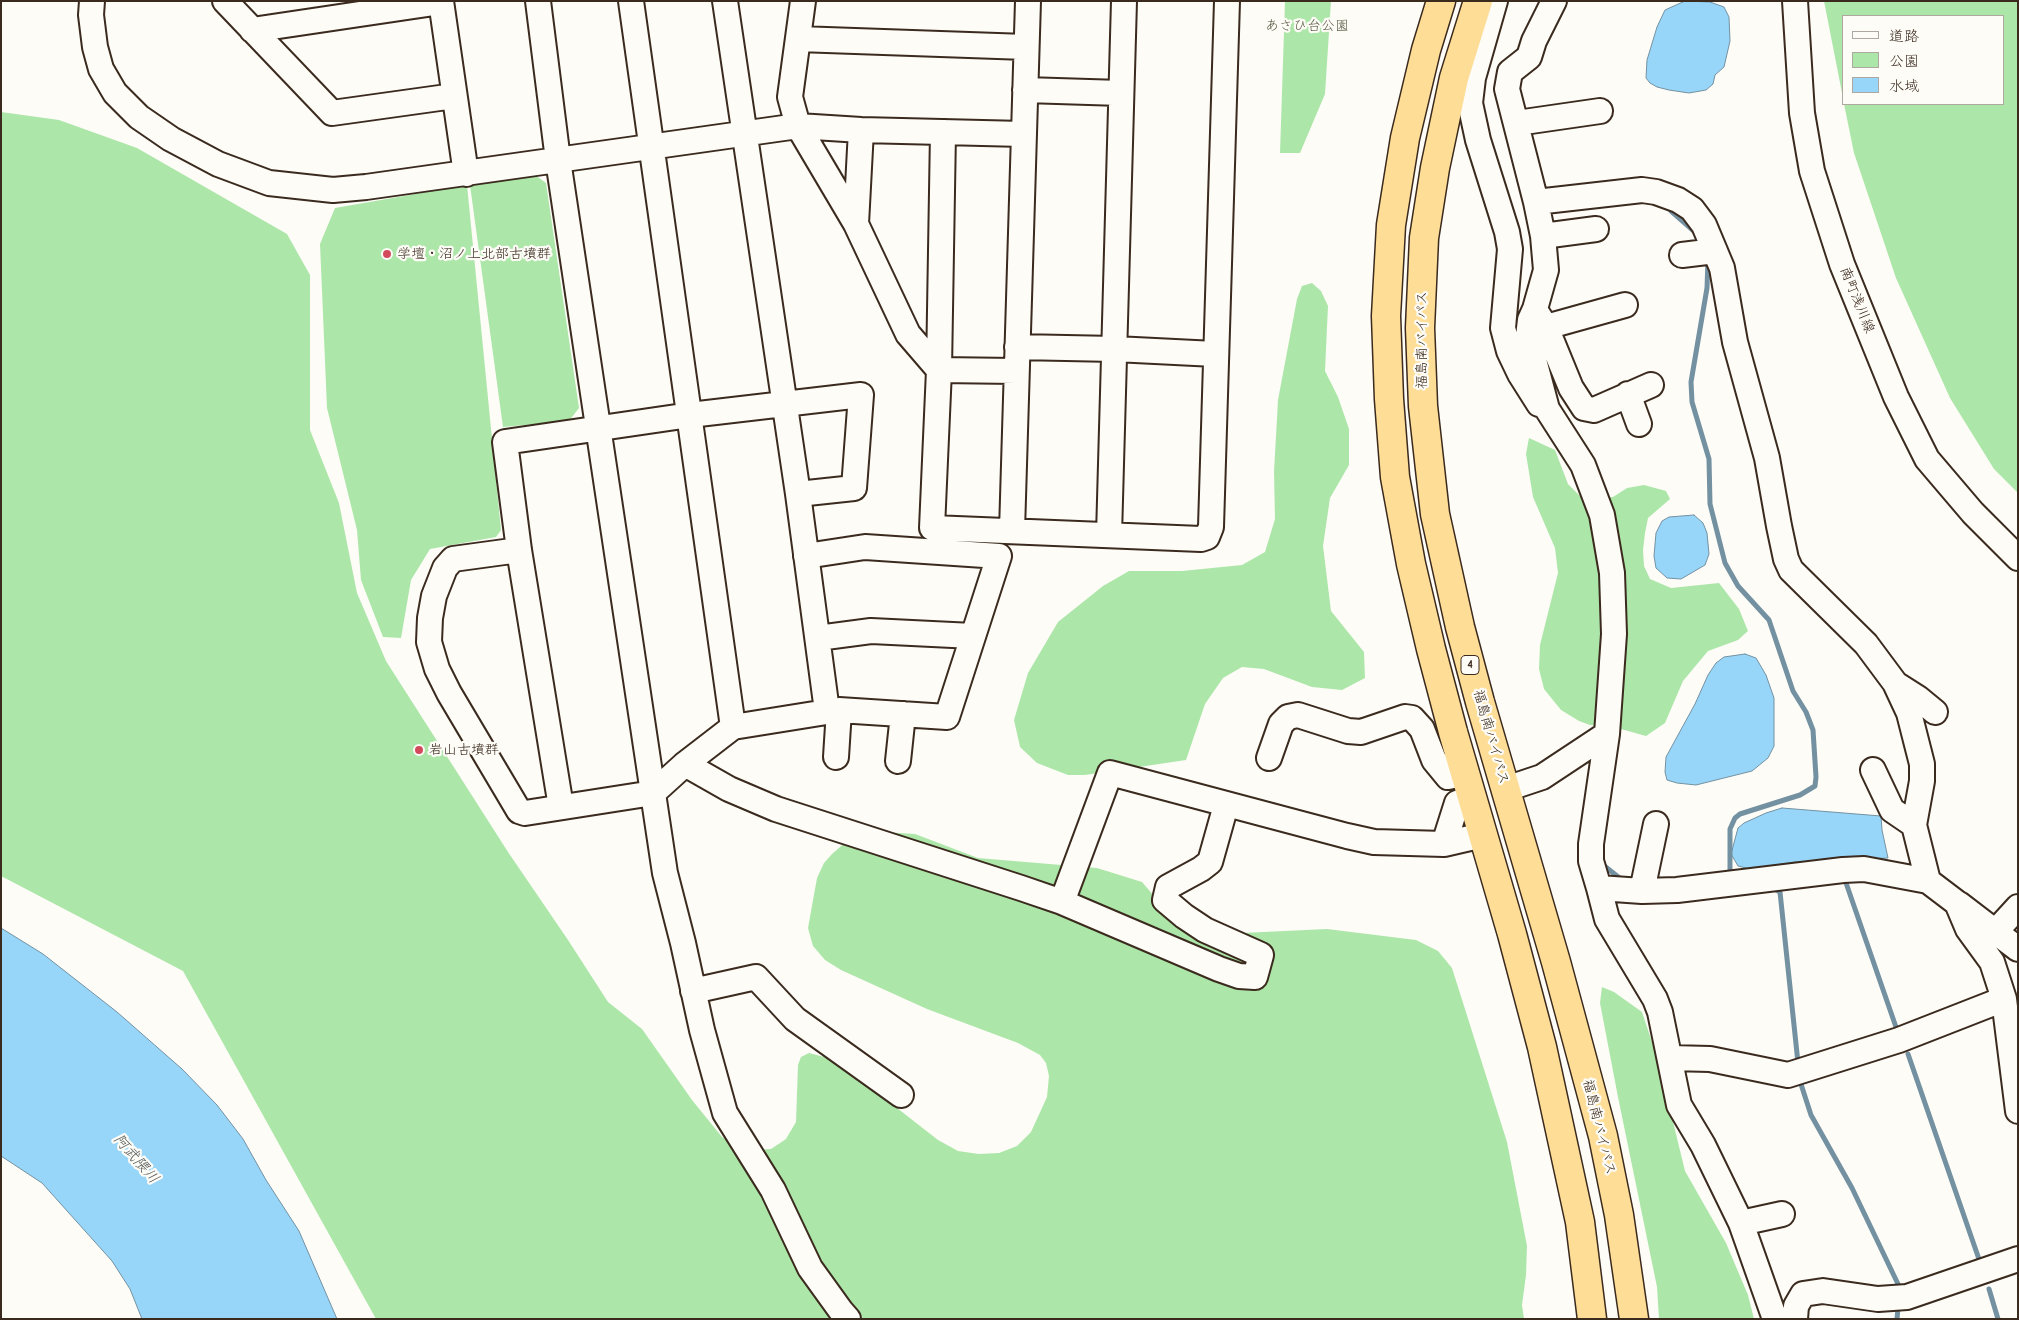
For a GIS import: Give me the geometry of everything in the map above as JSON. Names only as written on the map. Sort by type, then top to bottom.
[{"type":"highway","points":[[1441,1],[1426,50],[1405,138],[1390,225],[1386,316],[1388,399],[1395,477],[1411,564],[1433,658],[1512,934],[1556,1110],[1580,1222],[1592,1319]]},
{"type":"highway","name":"福島南バイパス","points":[[1478,1],[1454,78],[1435,168],[1424,238],[1420,328],[1423,406],[1435,514],[1460,627],[1556,962],[1603,1136],[1619,1215],[1634,1319]]},
{"type":"street","points":[[92,1],[91,15],[94,47],[101,69],[115,93],[139,117],[171,139],[218,164],[269,183],[333,190],[466,174],[652,145],[798,126],[861,130],[1023,134]]},
{"type":"street","points":[[225,1],[332,113],[454,96]]},
{"type":"street","points":[[538,1],[558,160],[665,873],[724,1113],[773,1190],[810,1268],[848,1319]]},
{"type":"street","points":[[631,1],[733,727]]},
{"type":"street","points":[[725,1],[818,638],[833,710],[836,756]]},
{"type":"street","points":[[803,1],[790,97],[798,126],[856,224],[908,334],[939,370],[1016,371]]},
{"type":"street","points":[[1012,530],[1028,1]]},
{"type":"street","points":[[1109,535],[1124,1]]},
{"type":"street","points":[[944,132],[939,370],[932,528],[1201,539],[1207,537],[1211,527],[1227,1]]},
{"type":"street","points":[[1495,1],[1473,78],[1470,103],[1478,140],[1507,232],[1510,249],[1503,328],[1509,351],[1520,374],[1536,402],[1547,409]]},
{"type":"street","points":[[1554,1],[1534,41],[1529,57],[1510,72],[1507,89],[1536,202],[1542,236],[1546,270],[1540,318],[1571,388],[1584,408],[1594,410],[1651,384]]},
{"type":"street","name":"南町浅川線","points":[[1795,1],[1802,113],[1812,171],[1842,264],[1896,397],[1927,459],[1973,513],[2018,558]]},
{"type":"street","points":[[252,30],[441,2],[466,174]]},
{"type":"street","points":[[798,39],[1026,47]]},
{"type":"street","points":[[1025,90],[1121,93]]},
{"type":"street","points":[[1517,123],[1600,111]]},
{"type":"street","points":[[856,224],[861,130]]},
{"type":"street","points":[[1536,202],[1642,190],[1656,192],[1678,200],[1692,210],[1704,225],[1722,268],[1735,342],[1767,458],[1786,559],[1791,570],[1866,644],[1895,683],[1909,712],[1922,764],[1922,781],[1914,825],[1928,881]]},
{"type":"street","points":[[1542,236],[1596,229]]},
{"type":"street","points":[[1682,255],[1715,251]]},
{"type":"street","points":[[1625,305],[1530,320],[1528,337],[1547,409],[1583,465],[1602,515],[1612,573],[1614,634],[1607,734],[1591,844],[1591,861],[1606,920],[1655,999],[1660,1012],[1680,1105],[1703,1144],[1741,1223],[1775,1319]]},
{"type":"street","points":[[1017,347],[1215,354]]},
{"type":"street","points":[[1628,394],[1639,424]]},
{"type":"street","points":[[561,807],[519,550],[505,442],[860,395],[854,488],[798,494]]},
{"type":"street","points":[[519,550],[453,559],[445,568],[434,596],[430,618],[429,642],[449,693],[519,811],[525,813],[654,793],[685,764],[733,727],[833,710],[947,717],[999,556],[864,548],[806,556]]},
{"type":"street","points":[[818,638],[871,631],[972,636]]},
{"type":"street","points":[[1895,683],[1935,712]]},
{"type":"street","points":[[898,761],[903,714]]},
{"type":"street","points":[[1269,758],[1281,724],[1288,717],[1298,714],[1348,731],[1361,732],[1405,717],[1412,718],[1422,729],[1434,760],[1448,776],[1470,785],[1457,803],[1444,844]]},
{"type":"street","points":[[1506,789],[1542,777],[1607,734]]},
{"type":"street","points":[[685,764],[728,789],[776,810],[1062,902],[1219,969],[1239,976],[1255,977],[1261,955],[1205,930],[1165,900],[1168,887],[1210,862],[1226,805]]},
{"type":"street","points":[[1873,770],[1892,810],[1914,825]]},
{"type":"street","points":[[1062,902],[1110,773],[1226,805],[1374,842],[1444,844],[1483,835]]},
{"type":"street","points":[[1642,891],[1656,824]]},
{"type":"street","points":[[1599,888],[1642,891],[1723,886],[1834,871],[1864,869],[1928,881],[2018,949]]},
{"type":"street","points":[[1958,903],[1968,929],[1992,962],[2004,999],[2018,1111]]},
{"type":"street","points":[[1996,931],[2018,907]]},
{"type":"street","points":[[694,992],[756,977],[795,1019],[901,1095]]},
{"type":"street","points":[[1670,1058],[1710,1059],[1788,1075],[1899,1040],[2004,999]]},
{"type":"street","points":[[1741,1223],[1782,1214]]},
{"type":"street","points":[[1795,1319],[1796,1306],[1803,1294],[1823,1291],[1878,1299],[1907,1297],[2018,1259]]},
{"type":"green space","name":"あさひ台公園","points":[[1285,1],[1331,1],[1325,94],[1300,153],[1280,153]]},
{"type":"green space","points":[[1824,1],[2018,1],[2018,493],[1994,469],[1950,398],[1896,278],[1854,153],[1844,105],[2004,105],[2004,15],[1842,15],[1842,93]]},
{"type":"green space","points":[[1,112],[59,120],[137,148],[287,234],[310,275],[310,430],[339,503],[357,593],[386,661],[508,852],[608,1002],[642,1029],[692,1100],[722,1137],[744,1150],[771,1149],[786,1139],[796,1122],[798,1065],[801,1057],[809,1053],[828,1058],[874,1090],[938,1140],[958,1151],[979,1154],[999,1153],[1017,1146],[1031,1132],[1047,1097],[1049,1076],[1046,1063],[1040,1055],[1018,1043],[927,1009],[841,970],[825,960],[813,946],[808,928],[817,878],[824,863],[848,840],[868,831],[915,834],[978,858],[1097,868],[1142,882],[1173,918],[1242,933],[1327,929],[1416,940],[1438,951],[1452,968],[1507,1142],[1527,1246],[1522,1305],[1524,1319],[376,1319],[183,971],[1,876]]},
{"type":"green space","points":[[535,175],[546,183],[579,408],[569,421],[503,427],[470,185]]},
{"type":"green space","points":[[467,185],[501,530],[496,537],[430,549],[411,580],[401,638],[383,637],[361,580],[357,530],[327,408],[320,244],[335,208]]},
{"type":"green space","points":[[1312,283],[1321,291],[1328,306],[1325,371],[1338,397],[1349,429],[1349,465],[1330,498],[1323,546],[1331,611],[1364,652],[1365,678],[1342,690],[1312,687],[1264,669],[1242,667],[1223,678],[1205,704],[1186,760],[1085,775],[1068,775],[1037,763],[1020,747],[1014,720],[1028,673],[1058,622],[1103,586],[1129,571],[1182,571],[1242,565],[1265,552],[1275,519],[1274,472],[1278,400],[1297,299],[1302,286]]},
{"type":"green space","points":[[1529,438],[1555,450],[1568,484],[1582,498],[1613,497],[1627,488],[1644,485],[1666,491],[1670,499],[1648,518],[1645,533],[1644,566],[1650,579],[1671,588],[1719,583],[1739,609],[1748,631],[1738,640],[1708,651],[1683,681],[1665,723],[1646,736],[1621,729],[1590,725],[1579,721],[1561,710],[1544,689],[1539,669],[1540,645],[1558,573],[1555,548],[1533,497],[1526,454]]},
{"type":"green space","points":[[1602,987],[1614,992],[1642,1012],[1658,1060],[1685,1171],[1726,1243],[1748,1295],[1754,1319],[1659,1319],[1657,1287],[1600,1003]]},
{"type":"water","points":[[1685,1],[1710,2],[1724,7],[1729,17],[1730,41],[1724,67],[1715,75],[1713,84],[1706,90],[1689,93],[1657,87],[1646,78],[1647,60],[1657,27],[1665,10]]},
{"type":"water","points":[[1694,515],[1703,523],[1707,533],[1709,554],[1705,565],[1681,579],[1667,578],[1656,568],[1654,556],[1656,533],[1662,521],[1669,517]]},
{"type":"water","points":[[1745,654],[1756,658],[1766,675],[1774,698],[1774,746],[1768,758],[1752,771],[1696,785],[1667,780],[1665,772],[1666,757],[1695,704],[1708,675],[1716,663],[1724,657]]},
{"type":"water","points":[[1782,808],[1881,816],[1888,858],[1795,862],[1750,869],[1738,866],[1731,854],[1738,828],[1744,823],[1766,813]]},
{"type":"water","name":"阿武隈川","points":[[1,928],[43,954],[117,1012],[182,1069],[217,1105],[243,1139],[266,1180],[299,1231],[337,1319],[142,1319],[130,1289],[112,1261],[42,1183],[1,1156]]},
{"type":"waterway","points":[[1671,211],[1695,232]]},
{"type":"waterway","points":[[1708,259],[1707,288],[1691,382],[1692,402],[1709,459],[1710,504],[1725,563],[1738,586],[1769,620],[1793,691],[1806,712],[1813,730],[1816,777],[1815,786],[1800,795],[1740,814],[1735,818],[1730,829],[1730,873]]},
{"type":"waterway","points":[[1602,864],[1622,880]]},
{"type":"waterway","points":[[1845,880],[1897,1030]]},
{"type":"waterway","points":[[1771,887],[1780,892],[1798,1063]]},
{"type":"waterway","points":[[1908,1054],[1981,1265]]},
{"type":"waterway","points":[[1799,1078],[1811,1115],[1852,1188],[1898,1284]]},
{"type":"waterway","points":[[1989,1289],[1998,1319]]},
{"type":"waterway","points":[[1897,1319],[1898,1308]]},
{"type":"place","name":"学壇・沼ノ上北部古墳群","points":[[387,254]]},
{"type":"place","name":"岩山古墳群","points":[[419,750]]}]
